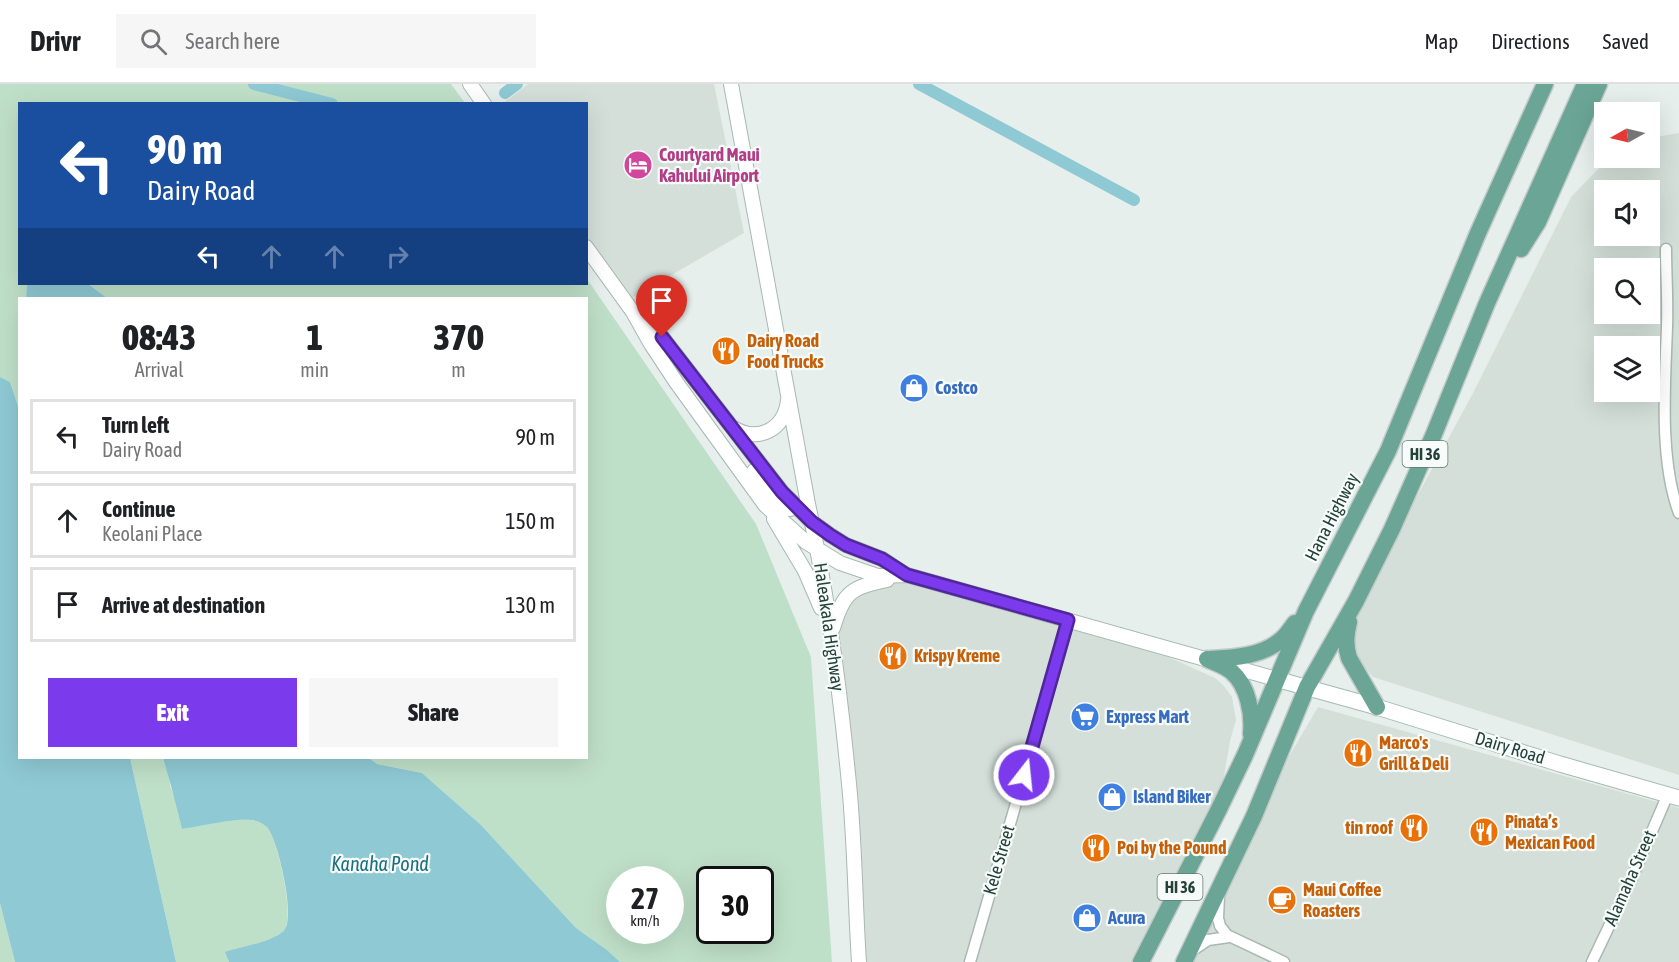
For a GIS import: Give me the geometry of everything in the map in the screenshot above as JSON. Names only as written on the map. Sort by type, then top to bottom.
[{"type":"main road","name":"Hana Highway","points":[[1141,962],[1245,755],[1306,611],[1388,451],[1478,233],[1545,84]]},
{"type":"main road","name":"HI 36","points":[[1185,961],[1254,816],[1307,687],[1356,601],[1392,529],[1434,434],[1487,303],[1585,84]]},
{"type":"main road","points":[[1487,303],[1538,222],[1599,84]]},
{"type":"main road","points":[[1356,601],[1348,624],[1346,649],[1377,707]]},
{"type":"main road","points":[[1207,659],[1234,658],[1263,651],[1282,639],[1306,611]]},
{"type":"main road","points":[[1207,659],[1231,671],[1245,694],[1250,711],[1251,729],[1245,755]]},
{"type":"main road","name":"Dairy Road","points":[[1276,679],[1674,796]]},
{"type":"street","points":[[470,84],[483,102]]},
{"type":"street","name":"Haleakala Highway","points":[[731,84],[789,395],[802,506],[812,522],[819,550],[832,633],[849,785],[859,962]]},
{"type":"street","points":[[1666,249],[1673,325],[1665,363],[1665,435],[1672,489],[1679,513]]},
{"type":"street","points":[[588,250],[633,312],[651,344],[696,409],[765,505],[805,571],[832,633]]},
{"type":"street","points":[[633,312],[662,337],[782,492],[802,506]]},
{"type":"street","points":[[729,424],[750,435],[768,431],[783,417],[787,410],[789,395]]},
{"type":"street","points":[[696,409],[722,430],[781,506],[790,509],[802,506]]},
{"type":"street","points":[[765,505],[806,542],[840,563],[878,576],[907,575]]},
{"type":"street","points":[[812,522],[846,545],[882,559],[907,575],[1276,679]]},
{"type":"street","points":[[832,633],[840,605],[854,590],[866,584],[907,575]]},
{"type":"street","name":"Kele Street","points":[[970,962],[1068,620]]},
{"type":"street","name":"Alamaha Street","points":[[1592,962],[1674,796]]},
{"type":"street","points":[[1219,890],[1218,918],[1222,929],[1229,937],[1284,962]]},
{"type":"street","points":[[1185,961],[1195,948],[1204,942],[1229,937]]},
{"type":"shaded area","points":[[528,84],[714,84],[744,233],[630,299],[588,239],[588,102],[505,102]]},
{"type":"shaded area","points":[[1679,133],[1679,775],[1373,677],[1355,655],[1351,618],[1472,395],[1571,197],[1599,168],[1660,168],[1660,136]]},
{"type":"shaded area","points":[[907,575],[1117,634],[1215,678],[1232,697],[1236,720],[1230,741],[1218,811],[1141,962],[859,962],[832,633],[846,597]]},
{"type":"shaded area","points":[[1318,707],[1679,808],[1679,962],[1184,962],[1254,816]]},
{"type":"green space","points":[[0,84],[451,84],[464,102],[18,102],[18,285],[27,285],[26,297],[18,297],[18,406],[10,382],[0,377]]},
{"type":"green space","points":[[588,280],[756,524],[811,657],[832,962],[620,962],[576,928],[481,825],[422,773],[377,764],[370,759],[588,759],[588,297],[106,297],[89,285],[588,285]]},
{"type":"green space","points":[[130,759],[163,759],[182,829],[244,820],[253,820],[267,827],[276,846],[284,877],[288,909],[285,929],[281,933],[267,940],[226,952],[229,962],[176,962]]},
{"type":"green space","points":[[0,903],[15,962],[0,962]]},
{"type":"water","points":[[27,285],[89,285],[106,297],[26,297]]},
{"type":"water","points":[[0,377],[10,382],[18,406],[18,759],[130,759],[176,962],[15,962],[0,903]]},
{"type":"water","name":"Kanaha Pond","points":[[163,759],[370,759],[377,764],[422,773],[481,825],[576,928],[620,962],[229,962],[225,952],[275,937],[285,929],[288,921],[287,894],[276,846],[267,827],[252,820],[182,829]]},
{"type":"waterway","points":[[254,84],[324,102]]},
{"type":"waterway","points":[[505,93],[517,84]]},
{"type":"waterway","points":[[919,84],[1134,200]]},
{"type":"place","name":"Courtyard Maui Kahului Airport","points":[[638,165]]},
{"type":"place","name":"Dairy Road Food Trucks","points":[[726,351]]},
{"type":"place","name":"Costco","points":[[914,388]]},
{"type":"place","name":"Krispy Kreme","points":[[893,656]]},
{"type":"place","name":"Express Mart","points":[[1085,717]]},
{"type":"place","name":"Marco's Grill & Deli","points":[[1358,753]]},
{"type":"place","name":"Island Biker","points":[[1112,797]]},
{"type":"place","name":"tin roof","points":[[1414,828]]},
{"type":"place","name":"Pinata’s Mexican Food","points":[[1484,832]]},
{"type":"place","name":"Poi by the Pound","points":[[1096,848]]},
{"type":"place","name":"Maui Coffee Roasters","points":[[1282,900]]},
{"type":"place","name":"Acura","points":[[1087,918]]},
{"type":"route","points":[[662,337],[782,492],[812,522],[830,535],[846,545],[882,559],[907,575],[1068,620],[1024,775]]}]
